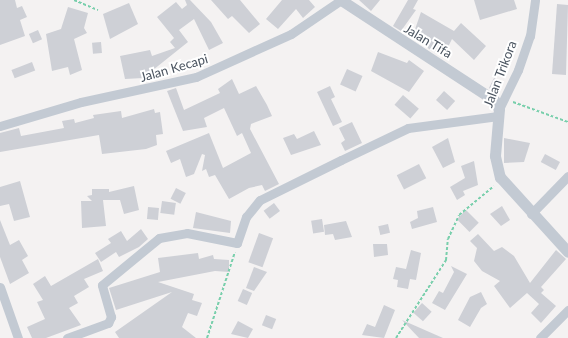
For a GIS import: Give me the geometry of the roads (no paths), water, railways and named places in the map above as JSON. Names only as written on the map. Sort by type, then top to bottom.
[{"type":"street","name":"Jalan Tifa","points":[[341,0],[482,92],[500,109]]},
{"type":"street","name":"Jalan Kecapi","points":[[0,126],[80,102],[196,77],[291,34],[341,0]]},
{"type":"street","name":"Jalan Trikora","points":[[535,0],[530,36],[500,109],[496,156],[502,180],[531,214],[568,252]]},
{"type":"street","points":[[67,338],[108,323],[110,317],[102,285],[159,238],[187,233],[237,243],[246,217],[260,200],[408,128],[500,109]]},
{"type":"street","points":[[531,214],[568,176]]},
{"type":"street","points":[[0,288],[2,300],[18,338]]},
{"type":"street","points":[[540,338],[568,310]]}]
